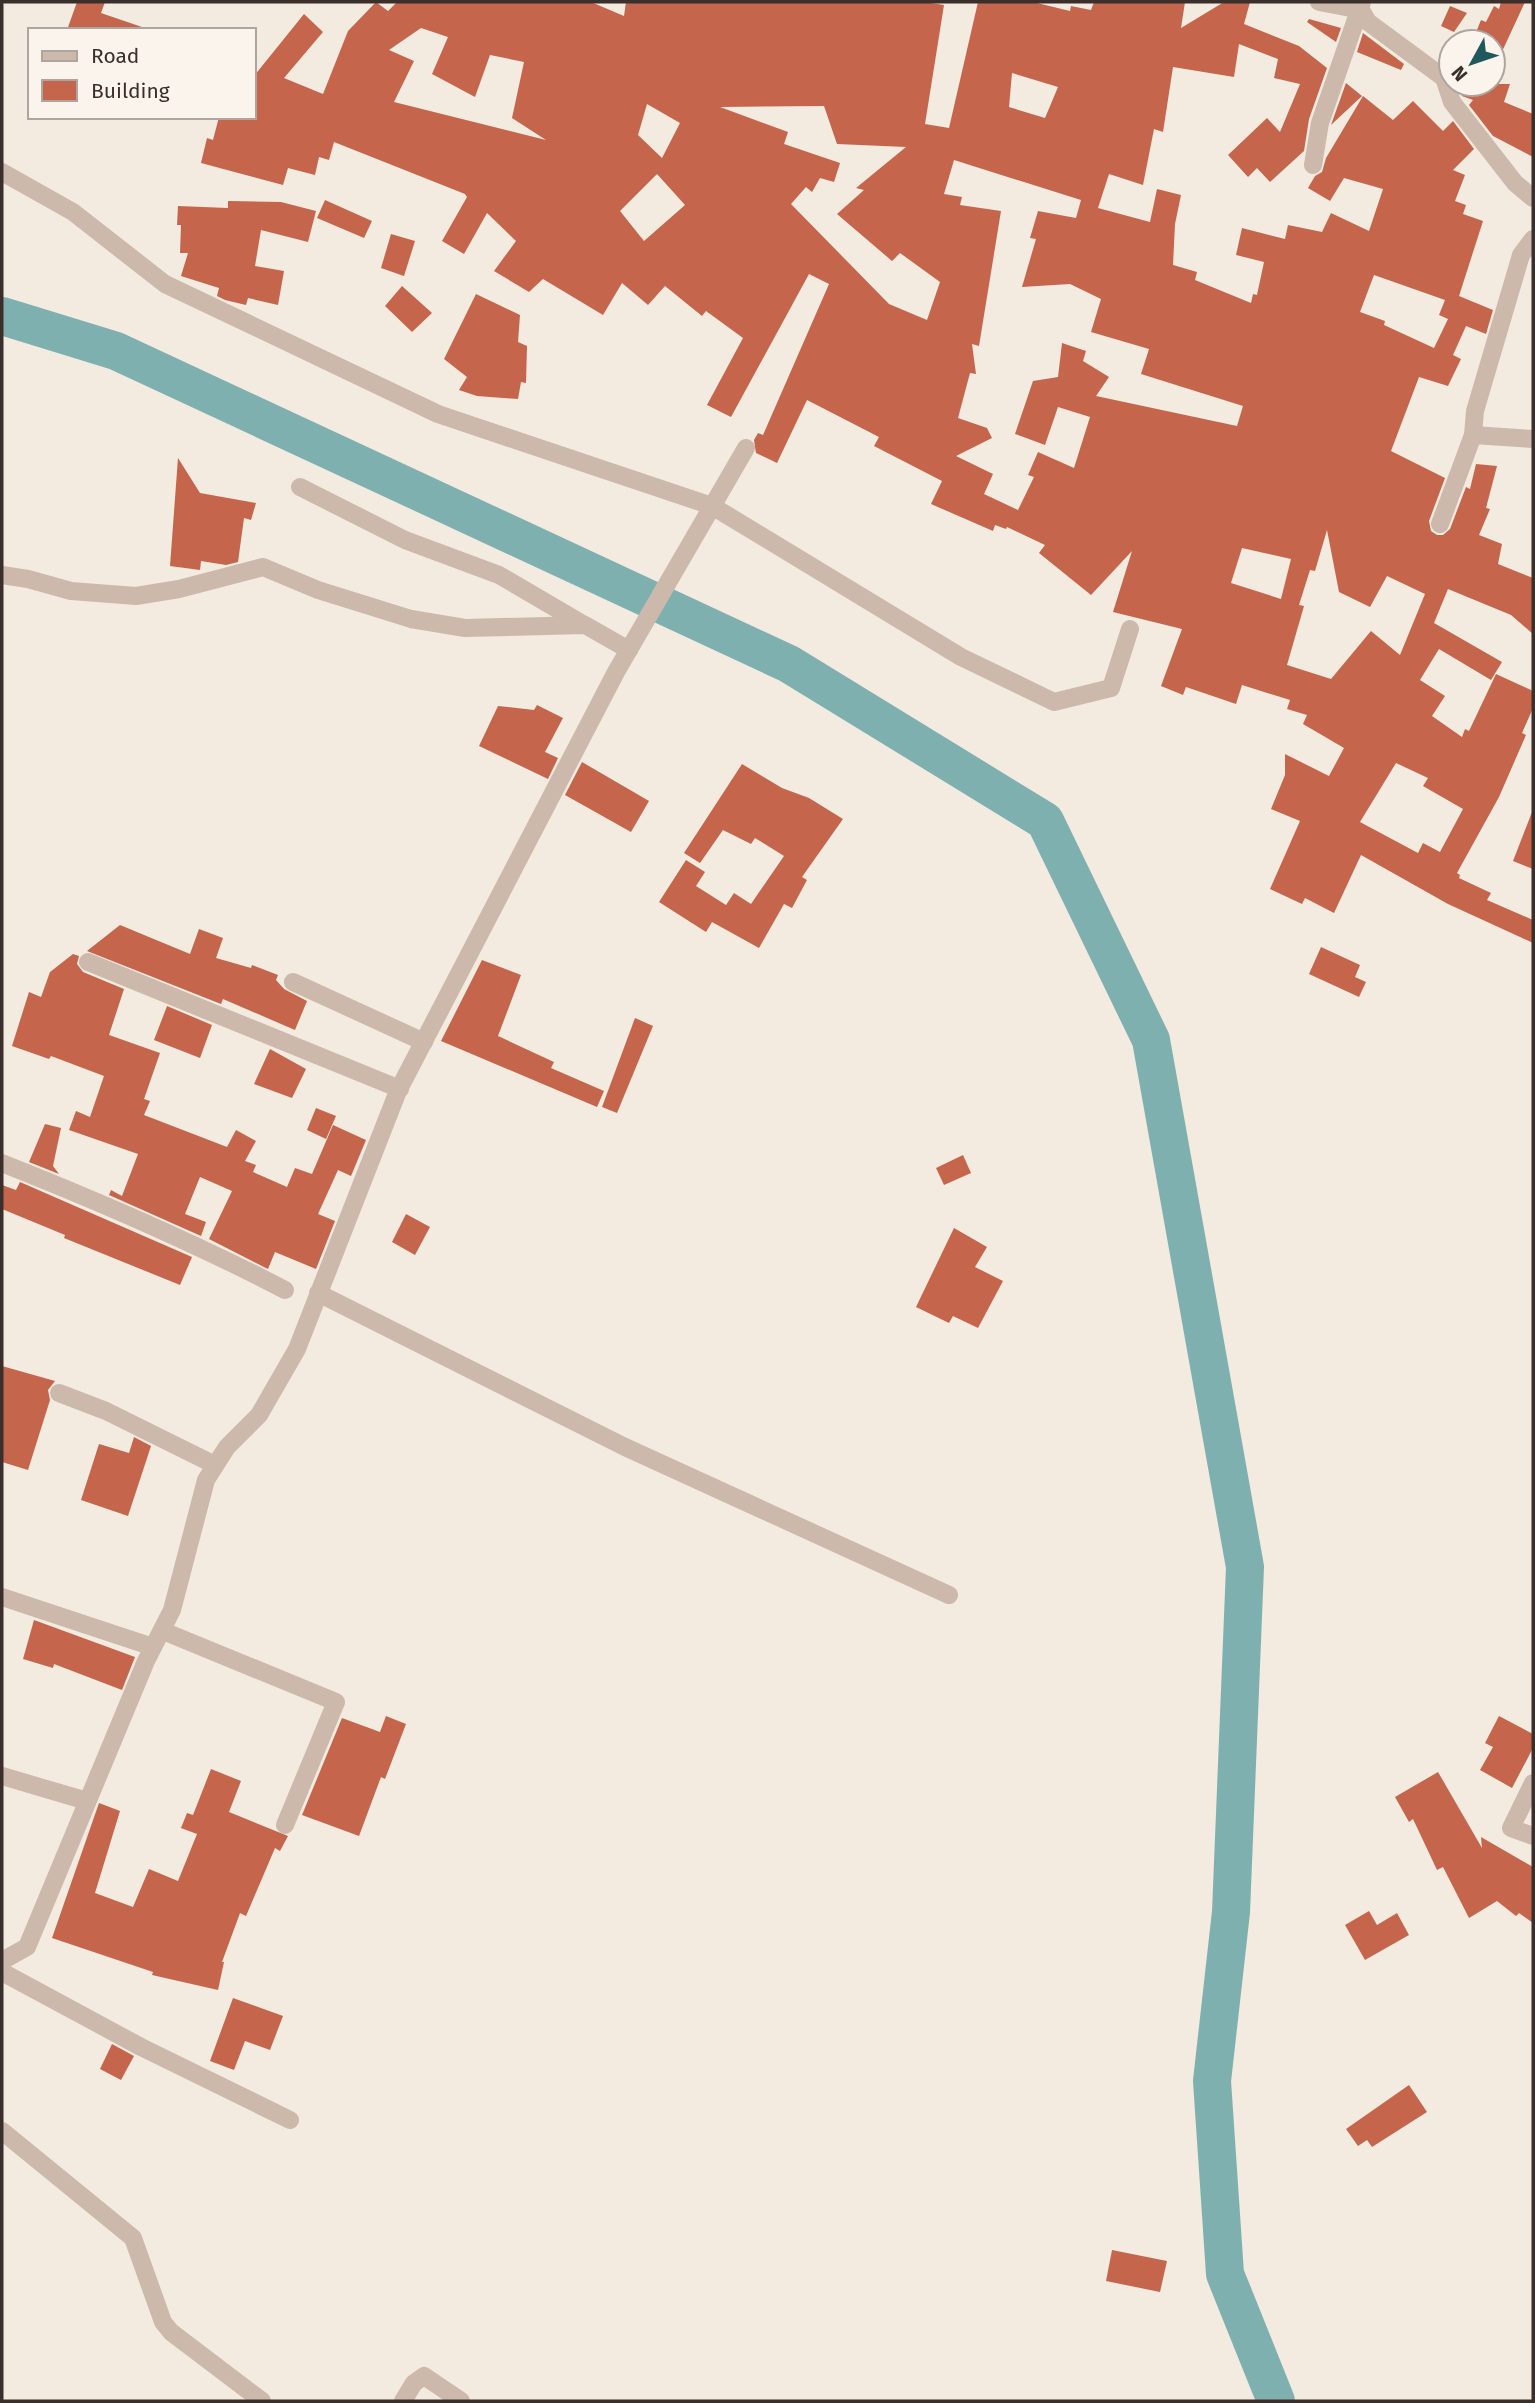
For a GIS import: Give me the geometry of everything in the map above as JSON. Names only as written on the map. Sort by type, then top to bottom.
[{"type":"street","points":[[1320,2],[1362,6]]},
{"type":"street","points":[[1313,165],[1320,123],[1362,6]]},
{"type":"street","points":[[1362,6],[1368,22],[1444,78],[1452,102],[1515,183],[1533,198]]},
{"type":"street","points":[[2,172],[73,212],[165,284],[438,414],[712,506],[961,657],[1055,702],[1111,688],[1130,629]]},
{"type":"street","points":[[1440,524],[1473,435],[1475,411],[1521,255],[1533,239]]},
{"type":"street","points":[[1473,435],[1533,439]]},
{"type":"street","points":[[2,1961],[27,1947],[153,1647],[172,1610],[206,1479],[228,1447],[259,1415],[297,1349],[400,1089],[616,672],[746,448]]},
{"type":"street","points":[[300,487],[405,540],[499,575],[629,650]]},
{"type":"street","points":[[2,575],[71,591],[136,596],[179,589],[263,567],[318,590],[411,619],[465,628],[584,625]]},
{"type":"street","points":[[88,962],[400,1089]]},
{"type":"street","points":[[293,982],[424,1042]]},
{"type":"street","points":[[2,1163],[113,1207],[171,1237],[204,1248],[285,1290]]},
{"type":"street","points":[[318,1293],[625,1447],[949,1595]]},
{"type":"street","points":[[59,1393],[106,1411],[215,1465]]},
{"type":"street","points":[[2,1597],[153,1647]]},
{"type":"street","points":[[163,1630],[336,1702],[285,1825]]},
{"type":"street","points":[[2,1776],[87,1801]]},
{"type":"street","points":[[1533,1783],[1511,1828],[1533,1836]]},
{"type":"street","points":[[2,1972],[141,2048],[290,2120]]},
{"type":"street","points":[[2,2131],[133,2238],[163,2322],[262,2401]]},
{"type":"street","points":[[403,2401],[414,2384],[424,2376],[461,2401]]},
{"type":"building","points":[[77,2],[105,2],[101,13],[142,27],[142,28],[68,28]]},
{"type":"building","points":[[376,2],[388,11],[397,2],[591,2],[624,16],[626,2],[925,2],[944,5],[925,124],[949,128],[978,2],[1033,2],[1070,11],[1071,6],[1091,10],[1094,2],[1185,2],[1181,28],[1224,2],[1250,2],[1244,24],[1299,46],[1327,68],[1309,119],[1304,151],[1270,182],[1257,168],[1248,177],[1228,155],[1267,118],[1280,132],[1300,84],[1274,78],[1278,59],[1239,44],[1234,77],[1173,67],[1163,132],[1154,129],[1143,185],[1109,174],[1098,208],[1150,222],[1157,189],[1181,195],[1175,224],[1173,265],[1197,272],[1195,280],[1251,303],[1253,294],[1257,295],[1264,262],[1236,255],[1242,228],[1285,239],[1288,225],[1322,232],[1331,213],[1369,231],[1383,189],[1344,178],[1330,201],[1308,188],[1315,176],[1322,172],[1326,158],[1363,96],[1393,120],[1413,101],[1443,131],[1453,121],[1474,149],[1453,170],[1465,175],[1455,201],[1466,205],[1463,214],[1483,221],[1459,296],[1493,310],[1486,334],[1466,326],[1453,355],[1461,359],[1448,386],[1419,377],[1391,451],[1445,478],[1429,521],[1431,531],[1437,535],[1443,535],[1450,529],[1466,487],[1470,489],[1476,464],[1497,466],[1486,508],[1490,509],[1479,535],[1502,544],[1498,564],[1533,578],[1533,634],[1511,615],[1448,589],[1434,623],[1502,662],[1491,680],[1439,649],[1420,680],[1445,696],[1432,716],[1462,737],[1465,729],[1469,731],[1496,674],[1533,691],[1533,708],[1522,733],[1526,735],[1499,797],[1457,873],[1459,878],[1491,893],[1487,900],[1533,920],[1533,943],[1448,904],[1361,855],[1334,913],[1305,898],[1302,904],[1270,889],[1300,821],[1271,809],[1285,775],[1285,754],[1329,776],[1344,748],[1303,724],[1307,715],[1287,709],[1290,700],[1242,685],[1236,704],[1186,687],[1183,695],[1161,686],[1182,629],[1113,612],[1132,551],[1091,595],[1039,553],[1045,545],[1007,527],[1006,529],[995,525],[993,531],[931,504],[942,481],[874,446],[879,437],[807,400],[777,463],[756,453],[754,440],[758,433],[763,435],[829,284],[809,274],[731,417],[707,405],[743,338],[706,311],[702,316],[665,286],[648,305],[622,283],[603,315],[543,279],[529,292],[494,271],[516,241],[487,213],[464,254],[442,241],[467,197],[465,194],[334,142],[329,160],[319,157],[315,175],[288,168],[283,185],[201,163],[207,138],[213,140],[218,119],[256,119],[256,74],[304,14],[323,32],[284,78],[323,94],[348,31]],"holes":[[[421,28],[448,37],[432,74],[475,97],[490,55],[524,62],[512,118],[546,140],[394,102],[414,61],[389,50]],[[1012,73],[1058,87],[1045,118],[1009,107]],[[647,104],[680,123],[662,158],[638,135]],[[824,106],[837,144],[906,147],[856,188],[864,190],[837,214],[892,261],[900,253],[940,282],[927,320],[889,304],[791,204],[806,187],[812,192],[820,178],[834,182],[840,163],[784,144],[788,132],[720,107]],[[954,160],[1081,200],[1076,218],[1038,211],[1030,238],[1036,239],[1022,287],[1070,284],[1101,299],[1091,332],[1149,349],[1141,374],[1243,406],[1237,426],[1096,396],[1109,377],[1083,361],[1086,351],[1062,343],[1058,377],[1033,381],[1015,434],[1045,445],[1058,407],[1090,417],[1074,468],[1038,452],[1028,475],[1034,477],[1018,510],[984,494],[993,474],[956,456],[992,438],[987,428],[958,418],[970,373],[976,374],[972,344],[979,346],[1001,211],[960,205],[962,197],[944,194]],[[657,174],[685,205],[644,241],[620,211]],[[1374,275],[1445,300],[1439,315],[1448,319],[1434,348],[1384,325],[1385,321],[1360,312]],[[1327,530],[1339,592],[1370,607],[1387,576],[1425,594],[1400,655],[1371,631],[1331,679],[1287,665],[1304,606],[1299,605],[1310,570],[1315,571]],[[1242,548],[1291,559],[1281,599],[1231,583]],[[1396,763],[1428,778],[1423,786],[1463,809],[1440,852],[1423,843],[1418,853],[1360,822]]]},
{"type":"building","points":[[1501,2],[1525,2],[1507,41],[1507,28],[1478,28],[1481,20],[1486,22],[1494,6],[1499,9]]},
{"type":"building","points":[[1450,6],[1467,13],[1457,28],[1441,26]]},
{"type":"building","points":[[1309,19],[1341,28],[1336,42],[1307,22]]},
{"type":"building","points":[[1363,33],[1404,64],[1401,70],[1357,52]]},
{"type":"building","points":[[1346,83],[1362,96],[1331,125]]},
{"type":"building","points":[[1468,98],[1505,98],[1504,102],[1533,114],[1533,157],[1493,136],[1469,105],[1473,100]]},
{"type":"building","points":[[325,200],[372,221],[364,238],[317,218]]},
{"type":"building","points":[[228,201],[281,202],[316,211],[308,242],[261,230],[255,266],[284,271],[278,305],[248,298],[246,305],[225,300],[217,296],[219,288],[181,276],[188,253],[180,253],[181,225],[177,225],[178,206],[228,208]]},
{"type":"building","points":[[391,234],[415,241],[404,276],[381,268]]},
{"type":"building","points":[[402,286],[432,313],[412,332],[385,306]]},
{"type":"building","points":[[476,294],[520,315],[518,342],[527,346],[526,383],[521,382],[518,399],[477,396],[459,390],[467,377],[444,359]]},
{"type":"building","points":[[178,458],[200,493],[256,503],[251,520],[244,518],[238,562],[226,565],[201,561],[200,570],[170,566]]},
{"type":"building","points":[[537,705],[563,718],[545,752],[558,758],[548,779],[479,746],[498,706],[534,710]]},
{"type":"building","points":[[582,762],[649,801],[631,832],[565,795]]},
{"type":"building","points":[[742,764],[782,788],[809,798],[843,819],[802,877],[807,880],[792,908],[784,904],[759,948],[712,922],[706,932],[659,902],[686,860],[705,872],[696,886],[726,905],[734,893],[751,904],[784,856],[755,838],[751,844],[723,830],[700,863],[684,853]]},
{"type":"building","points":[[1533,812],[1533,869],[1513,861]]},
{"type":"building","points":[[120,925],[190,954],[199,929],[223,938],[216,958],[251,968],[252,965],[278,975],[276,980],[284,989],[307,1001],[295,1030],[223,999],[221,1004],[87,951]]},
{"type":"building","points":[[1321,947],[1360,965],[1355,977],[1366,982],[1359,997],[1309,974]]},
{"type":"building","points":[[73,954],[79,956],[77,964],[83,972],[124,989],[109,1035],[160,1053],[144,1099],[150,1101],[144,1115],[227,1147],[236,1130],[256,1141],[245,1161],[256,1165],[253,1172],[287,1187],[295,1168],[312,1174],[333,1125],[366,1140],[351,1176],[338,1170],[318,1214],[335,1221],[316,1269],[275,1252],[268,1269],[209,1239],[232,1191],[200,1177],[185,1214],[206,1222],[201,1236],[109,1195],[111,1190],[122,1196],[138,1154],[69,1130],[76,1111],[90,1117],[104,1076],[51,1056],[49,1059],[12,1046],[29,992],[41,997],[50,972]]},
{"type":"building","points":[[482,960],[521,975],[498,1036],[554,1062],[551,1068],[604,1091],[597,1107],[441,1041]]},
{"type":"building","points":[[167,1006],[212,1025],[200,1058],[154,1040]]},
{"type":"building","points":[[635,1018],[653,1026],[617,1113],[602,1107]]},
{"type":"building","points":[[270,1049],[306,1069],[292,1098],[254,1084]]},
{"type":"building","points":[[316,1108],[336,1116],[326,1139],[307,1130]]},
{"type":"building","points":[[45,1124],[61,1128],[53,1166],[59,1174],[29,1162]]},
{"type":"building","points":[[963,1155],[971,1173],[944,1185],[936,1168]]},
{"type":"building","points":[[20,1182],[192,1257],[180,1285],[64,1238],[65,1235],[2,1209],[2,1185],[16,1190]]},
{"type":"building","points":[[406,1214],[430,1227],[415,1255],[392,1242]]},
{"type":"building","points":[[954,1228],[987,1247],[975,1267],[1003,1281],[978,1328],[953,1316],[949,1323],[916,1307]]},
{"type":"building","points":[[2,1366],[55,1381],[48,1390],[50,1400],[28,1470],[2,1462]]},
{"type":"building","points":[[134,1437],[151,1446],[128,1516],[81,1500],[99,1444],[129,1453]]},
{"type":"building","points":[[34,1620],[135,1657],[122,1690],[54,1664],[53,1668],[23,1659]]},
{"type":"building","points":[[386,1716],[406,1724],[385,1779],[381,1777],[359,1836],[302,1815],[342,1718],[380,1732]]},
{"type":"building","points":[[1499,1716],[1533,1734],[1533,1748],[1512,1788],[1480,1770],[1493,1747],[1485,1743]]},
{"type":"building","points":[[211,1769],[241,1781],[229,1812],[288,1836],[280,1851],[275,1848],[246,1916],[240,1913],[222,1962],[218,1990],[152,1975],[153,1972],[52,1938],[99,1803],[120,1811],[95,1893],[133,1907],[149,1869],[178,1881],[197,1834],[181,1828],[187,1813],[193,1815]]},
{"type":"building","points":[[1438,1772],[1482,1848],[1481,1837],[1533,1867],[1533,1923],[1519,1913],[1516,1916],[1497,1901],[1469,1918],[1443,1867],[1437,1870],[1413,1819],[1409,1822],[1395,1797]]},
{"type":"building","points":[[1369,1911],[1377,1925],[1397,1913],[1409,1935],[1365,1960],[1345,1925]]},
{"type":"building","points":[[233,1998],[283,2016],[270,2050],[245,2041],[234,2070],[210,2061]]},
{"type":"building","points":[[112,2044],[134,2056],[121,2080],[100,2069]]},
{"type":"building","points":[[1409,2085],[1427,2112],[1372,2147],[1367,2140],[1358,2146],[1346,2129]]},
{"type":"building","points":[[1112,2250],[1167,2261],[1160,2292],[1106,2281]]},
{"type":"waterway","points":[[2,316],[116,351],[789,664],[1045,821],[1151,1040],[1245,1567],[1231,1912],[1212,2081],[1225,2274],[1276,2401]]}]
